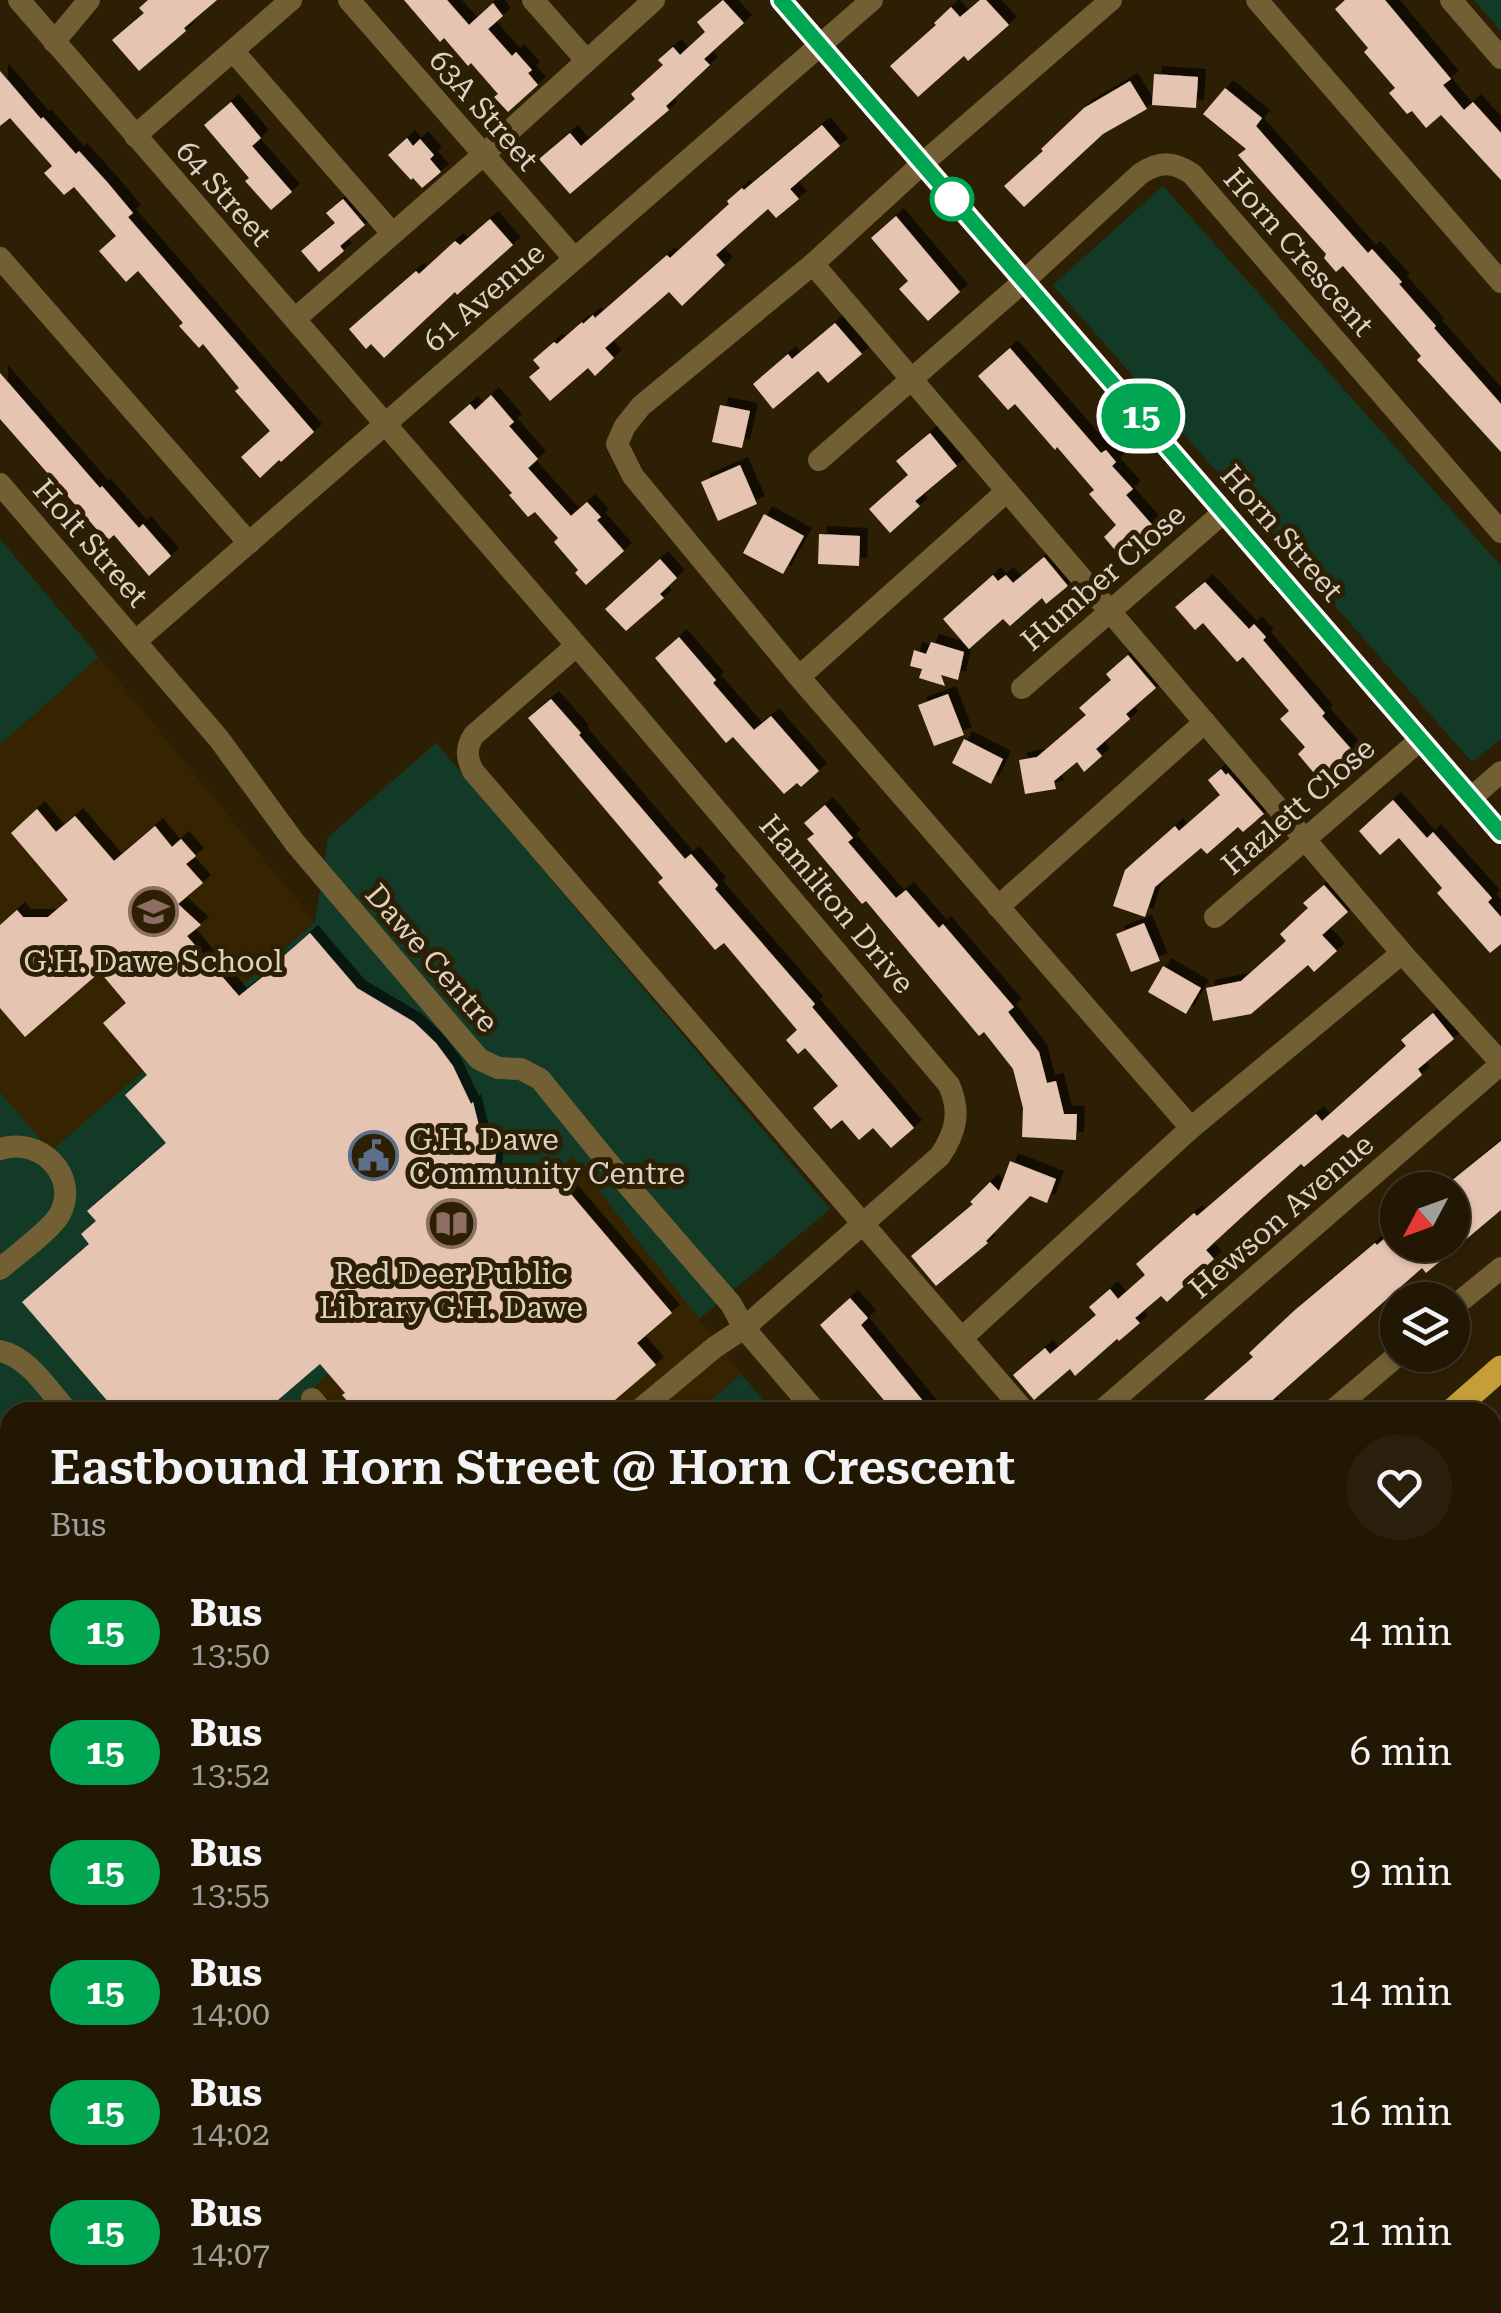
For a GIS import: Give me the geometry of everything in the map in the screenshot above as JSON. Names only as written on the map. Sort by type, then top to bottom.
[{"type":"main road","points":[[1462,1402],[1501,1368]]},
{"type":"street","name":"64 Street","points":[[18,0],[385,424]]},
{"type":"street","points":[[54,42],[90,0]]},
{"type":"street","points":[[135,136],[290,0]]},
{"type":"street","name":"63A Street","points":[[350,0],[574,258]]},
{"type":"street","points":[[533,0],[586,60]]},
{"type":"street","points":[[294,320],[654,0]]},
{"type":"street","name":"Horn Street","points":[[781,0],[1501,833]]},
{"type":"street","name":"61 Avenue","points":[[136,641],[872,0]]},
{"type":"street","points":[[1112,0],[813,264],[641,406],[617,444],[632,476],[800,677],[1190,1128]]},
{"type":"street","points":[[1257,0],[1501,282]]},
{"type":"street","points":[[1451,0],[1501,58]]},
{"type":"street","points":[[234,50],[392,233]]},
{"type":"street","name":"Horn Crescent","points":[[819,460],[1150,168],[1167,163],[1192,174],[1501,532]]},
{"type":"street","points":[[0,258],[249,543]]},
{"type":"street","points":[[813,264],[1501,1064]]},
{"type":"street","name":"Hamilton Drive","points":[[385,424],[949,1085],[957,1108],[953,1133],[933,1162],[744,1328],[649,1402]]},
{"type":"street","name":"Holt Street","points":[[0,484],[136,641]]},
{"type":"street","points":[[800,677],[1007,491]]},
{"type":"street","name":"Humber Close","points":[[1022,688],[1224,512]]},
{"type":"street","name":"Dawe Centre","points":[[136,641],[218,738],[310,862],[479,1059],[498,1068],[522,1069],[540,1079],[731,1304],[744,1328]]},
{"type":"street","points":[[576,646],[474,735],[467,745],[472,771],[1016,1402]]},
{"type":"street","points":[[998,907],[1205,722]]},
{"type":"street","name":"Hazlett Close","points":[[1215,917],[1420,740]]},
{"type":"street","points":[[1470,798],[1501,772]]},
{"type":"street","points":[[962,1338],[1190,1128],[1402,953]]},
{"type":"street","name":"Hewson Avenue","points":[[1112,1402],[1501,1064]]},
{"type":"street","points":[[0,1149],[24,1146],[37,1149],[50,1159],[59,1170],[64,1200],[52,1223],[0,1268]]},
{"type":"street","points":[[1470,1293],[1501,1268]]},
{"type":"street","points":[[744,1328],[807,1402]]},
{"type":"street","points":[[0,1351],[25,1363],[59,1402]]},
{"type":"street","points":[[1343,1402],[1380,1370]]},
{"type":"shaded area","name":"G.H. Dawe School","points":[[99,657],[315,922],[50,1152],[0,1092],[0,745]]},
{"type":"shaded area","points":[[574,1156],[741,1374],[709,1402],[298,1402]]},
{"type":"green space","points":[[1474,0],[1501,0],[1501,31]]},
{"type":"green space","points":[[1163,186],[1501,566],[1501,739],[1472,762],[1053,285]]},
{"type":"green space","points":[[0,539],[99,657],[0,745]]},
{"type":"green space","points":[[436,743],[830,1209],[699,1319],[573,1157],[297,1402],[0,1402],[0,1092],[51,1151],[315,922],[328,837]]},
{"type":"green space","points":[[741,1374],[765,1402],[709,1402]]},
{"type":"building","points":[[148,0],[217,0],[139,71],[112,40],[144,13],[139,8]]},
{"type":"building","points":[[404,0],[447,0],[469,25],[493,3],[503,16],[488,29],[512,56],[516,52],[532,70],[528,73],[538,85],[508,112],[471,63],[468,66],[444,38],[440,42]]},
{"type":"building","points":[[723,0],[744,23],[704,59],[710,65],[666,106],[669,110],[570,194],[539,159],[570,133],[581,146],[635,99],[631,94],[663,65],[658,60],[673,47],[680,55],[705,32],[697,22]]},
{"type":"building","points":[[980,0],[986,0],[1009,25],[968,61],[964,56],[918,97],[890,66],[951,7],[960,17]]},
{"type":"building","points":[[1345,0],[1385,0],[1451,79],[1443,85],[1464,110],[1473,102],[1501,133],[1501,180],[1441,115],[1426,128],[1412,111],[1407,114],[1389,93],[1395,88],[1364,52],[1368,48],[1335,9]]},
{"type":"building","points":[[0,71],[41,119],[76,154],[79,151],[108,183],[133,213],[128,217],[314,432],[260,478],[241,457],[270,431],[235,391],[239,388],[203,344],[199,348],[179,326],[183,323],[138,271],[126,282],[99,251],[116,236],[74,187],[64,195],[44,173],[52,166],[10,118],[0,126]]},
{"type":"building","points":[[1154,74],[1198,77],[1196,108],[1152,105]]},
{"type":"building","points":[[1130,81],[1147,109],[1103,134],[1024,207],[1004,186],[1084,108]]},
{"type":"building","points":[[1225,88],[1262,118],[1256,126],[1368,253],[1372,249],[1402,282],[1399,284],[1434,328],[1501,404],[1501,452],[1417,360],[1421,356],[1343,266],[1336,272],[1324,258],[1326,254],[1238,155],[1246,149],[1203,114]]},
{"type":"building","points":[[231,102],[261,138],[252,146],[292,192],[271,210],[204,125]]},
{"type":"building","points":[[822,125],[840,146],[790,189],[799,199],[776,218],[768,209],[716,255],[725,265],[682,306],[669,292],[605,348],[614,358],[595,376],[588,368],[550,401],[529,377],[540,368],[533,360],[582,322],[593,315],[595,318],[667,255],[670,258],[729,204],[727,201]]},
{"type":"building","points":[[407,138],[413,146],[420,139],[434,155],[430,159],[441,172],[422,188],[388,155]]},
{"type":"building","points":[[343,199],[365,225],[340,246],[344,251],[319,272],[301,251],[335,223],[326,213]]},
{"type":"building","points":[[896,216],[960,292],[928,321],[899,289],[908,281],[871,238]]},
{"type":"building","points":[[490,219],[513,245],[384,358],[371,344],[366,349],[349,329],[416,271],[419,274],[455,241],[460,245]]},
{"type":"building","points":[[835,323],[862,354],[828,383],[818,371],[773,409],[753,384],[788,354],[792,359]]},
{"type":"building","points":[[1010,348],[1101,453],[1106,450],[1116,462],[1112,466],[1133,489],[1126,495],[1154,527],[1128,550],[1122,543],[1115,550],[1104,537],[1116,525],[1089,494],[1094,490],[1057,447],[1055,450],[1015,404],[1008,410],[978,376]]},
{"type":"building","points":[[0,373],[100,488],[139,528],[143,524],[171,556],[149,576],[114,535],[107,541],[0,419]]},
{"type":"building","points":[[491,395],[514,422],[509,426],[538,459],[528,468],[571,516],[587,502],[624,551],[586,585],[554,542],[558,538],[535,512],[528,517],[509,495],[512,493],[449,422],[470,404],[475,410]]},
{"type":"building","points":[[720,405],[750,411],[742,448],[712,442]]},
{"type":"building","points":[[930,433],[957,466],[915,501],[920,506],[890,533],[869,509],[908,475],[896,461]]},
{"type":"building","points":[[740,465],[757,504],[718,521],[701,482]]},
{"type":"building","points":[[764,514],[804,536],[783,574],[743,553]]},
{"type":"building","points":[[819,534],[860,536],[859,566],[818,564]]},
{"type":"building","points":[[1044,557],[1068,586],[1046,604],[1042,598],[1010,626],[1003,619],[969,649],[943,619],[993,575],[998,581],[1006,575],[1013,583]]},
{"type":"building","points":[[660,559],[677,578],[660,594],[664,598],[626,631],[605,609]]},
{"type":"building","points":[[1205,582],[1249,629],[1254,624],[1266,637],[1263,640],[1352,750],[1319,779],[1298,754],[1305,747],[1280,719],[1289,711],[1243,657],[1237,662],[1203,623],[1195,630],[1175,607]]},
{"type":"building","points":[[679,637],[754,730],[771,716],[819,771],[801,787],[797,783],[784,794],[733,737],[726,743],[655,658]]},
{"type":"building","points":[[931,642],[964,652],[958,680],[941,675],[945,686],[919,678],[922,669],[910,666],[914,650],[926,654]]},
{"type":"building","points":[[1128,655],[1156,688],[1126,714],[1130,719],[1096,749],[1102,756],[1084,772],[1077,762],[1054,781],[1056,789],[1025,794],[1019,760],[1037,757],[1086,715],[1079,708],[1111,680],[1106,674]]},
{"type":"building","points":[[948,694],[964,735],[934,746],[918,705]]},
{"type":"building","points":[[551,699],[685,859],[691,854],[718,885],[715,889],[815,1004],[812,1007],[914,1128],[891,1148],[873,1128],[859,1140],[842,1120],[831,1129],[813,1108],[838,1086],[805,1048],[798,1054],[786,1040],[797,1030],[724,943],[715,950],[658,882],[663,878],[528,718]]},
{"type":"building","points":[[964,739],[1003,759],[991,784],[952,763]]},
{"type":"building","points":[[1221,769],[1264,814],[1243,832],[1238,827],[1207,854],[1201,848],[1155,887],[1145,917],[1113,906],[1125,870],[1175,826],[1179,831],[1220,795],[1208,780]]},
{"type":"building","points":[[1393,800],[1427,838],[1433,832],[1492,898],[1488,902],[1501,917],[1501,944],[1490,953],[1437,893],[1442,888],[1399,838],[1380,855],[1359,831]]},
{"type":"building","points":[[825,805],[853,838],[848,842],[896,898],[906,890],[939,928],[943,924],[1014,1007],[1008,1012],[1039,1052],[1047,1083],[1056,1081],[1064,1114],[1077,1114],[1076,1140],[1022,1137],[1023,1108],[1013,1069],[984,1032],[979,1036],[866,901],[862,904],[807,839],[814,834],[804,823]]},
{"type":"building","points":[[37,809],[56,832],[75,816],[114,861],[155,826],[172,847],[181,839],[196,856],[186,864],[203,883],[178,904],[201,925],[187,936],[239,996],[310,933],[357,988],[414,1022],[453,1066],[473,1102],[482,1138],[497,1139],[493,1187],[564,1186],[672,1313],[637,1343],[656,1365],[613,1402],[348,1402],[320,1364],[276,1402],[108,1402],[22,1302],[89,1244],[81,1234],[96,1221],[87,1211],[166,1143],[125,1095],[147,1075],[103,1023],[126,1003],[100,972],[25,1037],[0,1008],[0,925],[17,910],[23,917],[48,917],[68,900],[11,833]]},
{"type":"building","points":[[1324,885],[1348,912],[1322,935],[1337,951],[1314,972],[1308,965],[1251,1014],[1213,1021],[1206,988],[1241,981],[1286,941],[1280,934],[1308,908],[1303,903]]},
{"type":"building","points":[[1144,923],[1160,961],[1131,972],[1116,934]]},
{"type":"building","points":[[1163,966],[1201,988],[1186,1014],[1148,992]]},
{"type":"building","points":[[1433,1013],[1454,1039],[1418,1069],[1422,1075],[1348,1138],[1343,1134],[1304,1167],[1301,1164],[1206,1250],[1214,1259],[1167,1302],[1161,1296],[1135,1318],[1140,1323],[1119,1341],[1075,1376],[1070,1369],[1034,1400],[1013,1375],[1045,1348],[1050,1354],[1096,1315],[1089,1307],[1110,1289],[1118,1299],[1145,1275],[1136,1264],[1316,1114],[1322,1121],[1406,1046],[1401,1040]]},
{"type":"building","points":[[1501,1141],[1501,1210],[1470,1236],[1470,1172],[1462,1172]]},
{"type":"building","points":[[1010,1161],[1056,1179],[1047,1203],[1030,1196],[988,1243],[936,1286],[911,1256],[973,1204],[970,1202],[990,1182],[999,1191]]},
{"type":"building","points":[[1380,1242],[1380,1262],[1439,1262],[1426,1273],[1422,1268],[1406,1282],[1380,1282],[1380,1305],[1270,1402],[1201,1402],[1253,1357],[1249,1353],[1295,1310]]},
{"type":"building","points":[[850,1298],[868,1318],[861,1325],[924,1402],[885,1402],[820,1325]]},
{"type":"bus line","name":"15","points":[[781,0],[1501,833]]},
{"type":"place","name":"G.H. Dawe School","points":[[153,912]]},
{"type":"place","name":"G.H. Dawe Community Centre","points":[[374,1156]]},
{"type":"place","name":"Red Deer Public Library G.H. Dawe","points":[[451,1224]]}]
